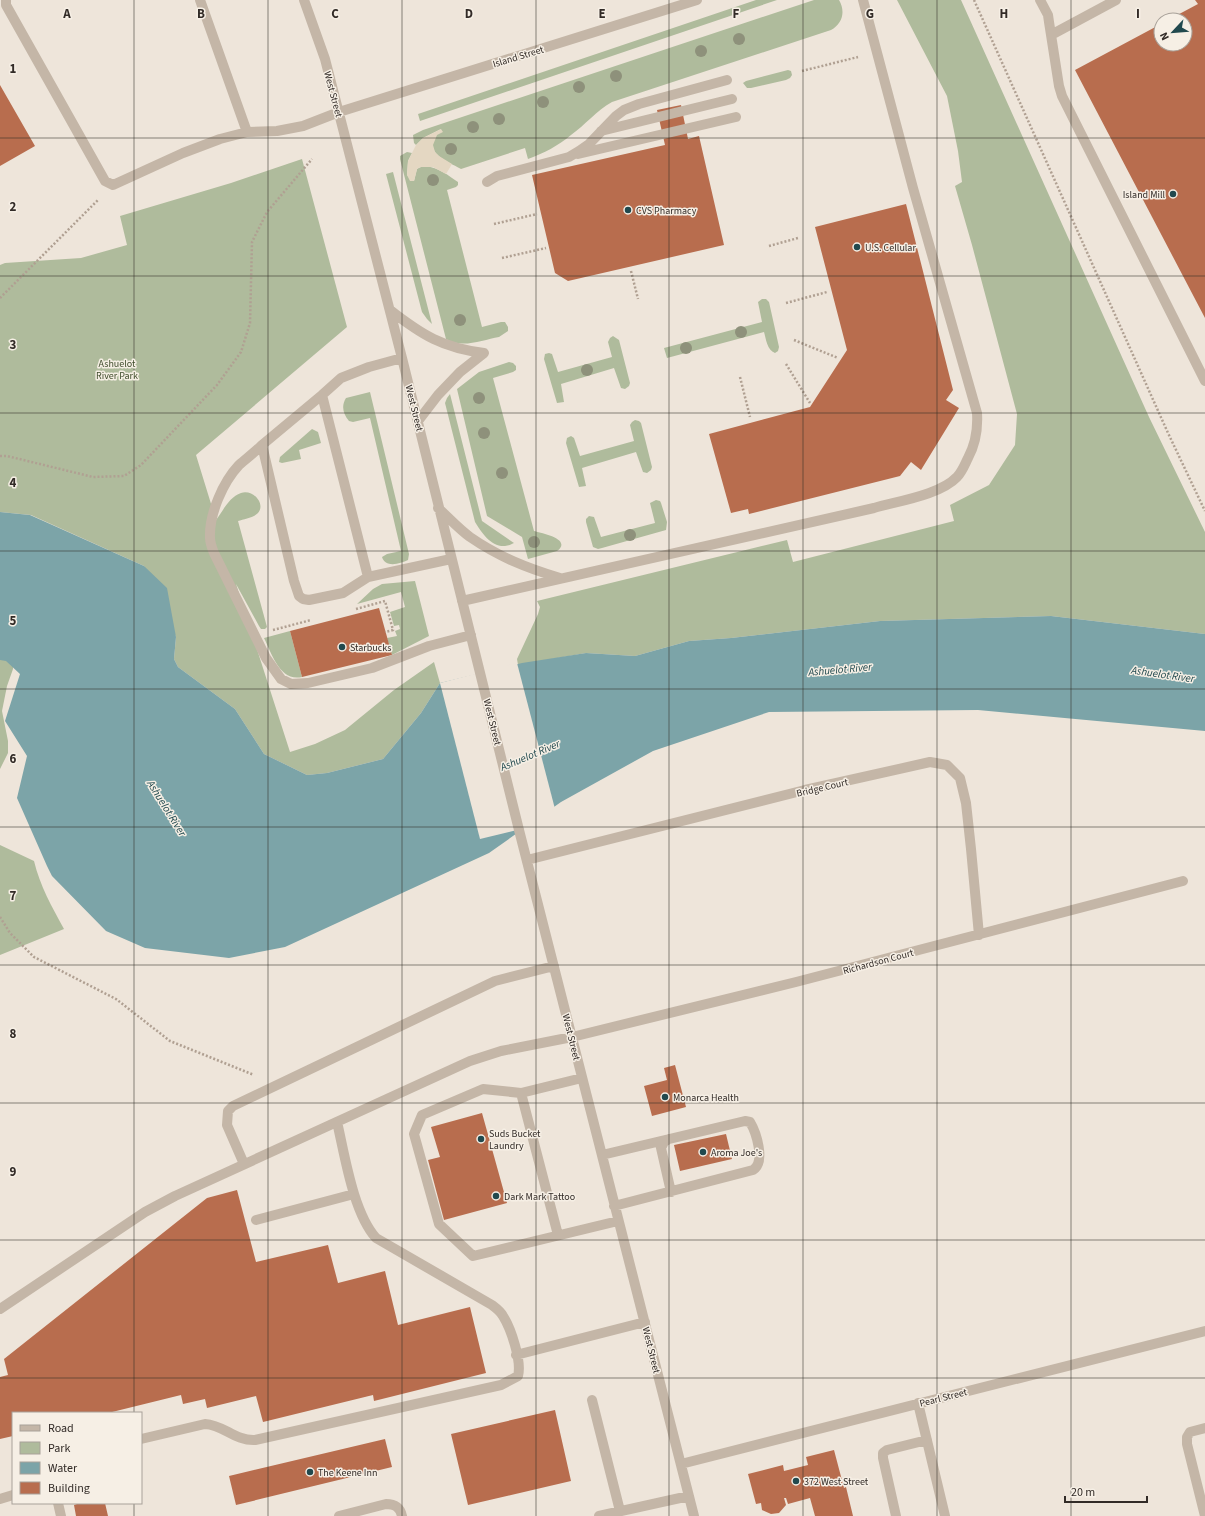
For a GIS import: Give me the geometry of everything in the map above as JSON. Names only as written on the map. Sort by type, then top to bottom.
[{"type":"street","points":[[6,0],[6,5],[105,181],[114,185]]},
{"type":"street","points":[[200,0],[247,132]]},
{"type":"street","name":"West Street","points":[[304,0],[325,59],[390,310],[519,830],[694,1516]]},
{"type":"street","name":"Island Street","points":[[114,185],[183,153],[220,139],[247,132],[304,126],[339,112],[668,4],[697,0]]},
{"type":"street","points":[[462,601],[874,508],[927,493],[948,485],[958,476],[972,450],[978,426],[977,413],[913,188],[863,0]]},
{"type":"street","points":[[1040,0],[1048,15],[1059,86],[1067,106],[1205,381]]},
{"type":"street","points":[[1051,36],[1116,0]]},
{"type":"street","points":[[568,157],[584,148],[624,110],[638,104],[727,80]]},
{"type":"street","points":[[601,131],[732,99]]},
{"type":"street","points":[[487,182],[497,176],[568,157],[736,116]]},
{"type":"street","points":[[390,310],[409,325],[431,339],[464,351],[484,353],[460,372],[438,395],[418,421]]},
{"type":"street","points":[[402,358],[348,374],[341,378],[239,466],[227,482],[217,502],[210,539],[214,553],[266,658],[281,679],[291,684],[308,683],[372,668],[429,646],[471,635]]},
{"type":"street","points":[[322,395],[368,577]]},
{"type":"street","points":[[262,445],[294,582],[299,596],[303,599],[309,600],[336,595],[350,589],[368,577],[451,559]]},
{"type":"street","points":[[438,508],[469,536],[498,555],[526,567],[560,578]]},
{"type":"street","name":"Bridge Court","points":[[527,860],[813,788],[930,762],[947,764],[960,778],[966,803],[979,935]]},
{"type":"street","name":"Richardson Court","points":[[0,1309],[145,1212],[175,1196],[470,1061],[501,1050],[572,1037],[804,980],[1183,881]]},
{"type":"street","points":[[244,1164],[227,1125],[228,1111],[233,1106],[496,981],[554,966]]},
{"type":"street","points":[[582,1078],[521,1093],[483,1089],[422,1115],[414,1134],[439,1224],[473,1256],[618,1221]]},
{"type":"street","points":[[521,1093],[558,1235]]},
{"type":"street","points":[[602,1155],[745,1120],[750,1122],[752,1126],[760,1158],[758,1167],[749,1172],[614,1206]]},
{"type":"street","points":[[142,1439],[205,1424],[213,1424],[246,1441],[255,1440],[501,1385],[518,1376],[520,1369],[507,1323],[502,1314],[492,1305],[376,1238],[366,1224],[354,1194],[337,1122]]},
{"type":"street","points":[[671,1138],[664,1142],[661,1148],[671,1192]]},
{"type":"street","points":[[256,1220],[354,1194]]},
{"type":"street","points":[[516,1354],[645,1322]]},
{"type":"street","name":"Pearl Street","points":[[681,1464],[1205,1331]]},
{"type":"street","points":[[592,1400],[620,1511]]},
{"type":"street","points":[[918,1403],[945,1516]]},
{"type":"street","points":[[1205,1428],[1190,1432],[1187,1437],[1187,1444],[1205,1516]]},
{"type":"street","points":[[896,1516],[883,1453],[888,1450],[927,1440]]},
{"type":"street","points":[[0,1499],[12,1495]]},
{"type":"street","points":[[599,1516],[689,1496]]},
{"type":"street","points":[[58,1504],[61,1516]]},
{"type":"street","points":[[339,1516],[386,1504],[393,1504],[400,1510],[402,1516]]},
{"type":"path","points":[[974,0],[1165,426],[1205,511]]},
{"type":"path","points":[[802,72],[877,52]]},
{"type":"path","points":[[0,456],[7,456],[93,477],[124,476],[141,465],[217,385],[241,352],[250,323],[252,242],[267,212],[312,159]]},
{"type":"path","points":[[0,298],[114,185]]},
{"type":"path","points":[[494,224],[537,214]]},
{"type":"path","points":[[769,246],[798,238]]},
{"type":"path","points":[[502,258],[546,248]]},
{"type":"path","points":[[631,271],[638,299]]},
{"type":"path","points":[[786,303],[827,292]]},
{"type":"path","points":[[794,340],[838,358]]},
{"type":"path","points":[[786,364],[810,403]]},
{"type":"path","points":[[740,377],[750,417]]},
{"type":"path","points":[[354,609],[385,601],[393,630],[385,632]]},
{"type":"path","points":[[255,635],[316,619]]},
{"type":"path","points":[[0,917],[10,932],[34,956],[116,999],[170,1041],[254,1075],[282,1083]]},
{"type":"green space","points":[[756,0],[777,0],[420,121],[418,114]]},
{"type":"green space","points":[[814,0],[839,0],[842,9],[842,17],[838,24],[831,30],[612,102],[561,143],[528,159],[525,148],[461,169],[441,158],[434,150],[433,145],[436,136],[441,129],[423,138],[416,145],[414,143],[413,135],[423,130]]},
{"type":"green space","points":[[897,0],[961,0],[1149,417],[1205,532],[1205,634],[1051,616],[880,621],[731,638],[689,641],[635,656],[586,653],[518,665],[517,659],[538,614],[540,607],[537,601],[787,540],[793,562],[954,521],[950,505],[989,485],[1015,445],[1017,414],[955,186],[962,182],[958,151],[947,96]]},
{"type":"green space","points":[[788,70],[791,71],[792,75],[786,80],[751,88],[747,88],[743,83],[746,81]]},
{"type":"green space","points":[[407,152],[412,153],[408,161],[407,175],[414,181],[417,169],[428,167],[439,170],[458,182],[456,187],[447,190],[482,327],[505,322],[508,327],[508,331],[499,337],[465,344],[452,342],[446,339],[400,159],[400,156]]},
{"type":"green space","name":"Ashuelot River Park","points":[[302,159],[347,327],[196,455],[216,520],[230,501],[241,493],[246,492],[254,495],[259,502],[260,509],[256,515],[238,521],[267,627],[265,629],[261,629],[259,626],[236,584],[290,752],[315,744],[345,730],[394,690],[434,662],[440,683],[421,713],[383,759],[327,773],[307,775],[264,754],[235,709],[178,667],[174,659],[176,637],[144,566],[31,515],[0,512],[0,265],[5,263],[81,258],[127,245],[120,216],[231,183]]},
{"type":"green space","points":[[393,172],[432,324],[422,312],[386,174]]},
{"type":"green space","points":[[762,299],[766,299],[769,302],[779,347],[778,351],[775,353],[770,349],[764,332],[667,358],[664,348],[762,322],[758,302]]},
{"type":"green space","points":[[613,336],[619,340],[630,383],[629,386],[625,389],[621,388],[614,368],[561,384],[564,402],[557,403],[544,359],[545,354],[552,354],[558,372],[612,357],[608,342]]},
{"type":"green space","points":[[509,362],[516,366],[516,370],[493,378],[534,531],[554,537],[561,543],[561,547],[557,551],[528,559],[522,537],[487,516],[457,389],[479,372]]},
{"type":"green space","points":[[370,392],[409,554],[408,560],[397,564],[386,563],[382,557],[387,554],[401,551],[370,418],[353,422],[349,421],[343,410],[346,398]]},
{"type":"green space","points":[[450,394],[482,521],[514,543],[510,545],[500,546],[495,544],[483,534],[475,522],[445,403]]},
{"type":"green space","points":[[635,420],[641,423],[652,467],[651,470],[647,473],[643,472],[636,452],[582,468],[586,486],[579,487],[566,443],[567,438],[571,436],[574,438],[580,456],[634,441],[630,425]]},
{"type":"green space","points":[[312,429],[318,432],[321,443],[299,450],[301,459],[282,463],[279,462],[280,457]]},
{"type":"green space","points":[[656,500],[660,501],[661,503],[667,522],[666,530],[598,549],[593,547],[586,522],[586,519],[589,516],[594,517],[601,537],[655,523],[650,503]]},
{"type":"green space","points":[[415,581],[429,636],[392,655],[387,638],[397,636],[395,631],[400,629],[399,625],[394,626],[390,612],[405,607],[401,592],[357,604],[373,589],[382,584]]},
{"type":"green space","points":[[290,631],[302,677],[294,677],[282,671],[274,659],[264,638]]},
{"type":"green space","points":[[0,638],[13,657],[13,669],[7,686],[2,711],[8,741],[8,753],[0,769]]},
{"type":"green space","points":[[0,845],[34,861],[43,888],[64,929],[0,955]]},
{"type":"shaded area","points":[[441,129],[443,132],[437,135],[433,145],[435,152],[452,164],[446,174],[433,167],[420,167],[417,169],[414,181],[410,181],[407,175],[408,161],[416,145],[423,138]]},
{"type":"water","name":"Ashuelot River","points":[[0,512],[30,515],[144,566],[167,588],[176,637],[174,659],[178,667],[235,709],[264,754],[307,775],[327,773],[383,759],[421,713],[440,683],[522,663],[586,653],[635,656],[689,641],[731,638],[880,621],[1051,616],[1205,634],[1205,731],[978,710],[769,712],[653,751],[561,802],[489,853],[285,947],[229,958],[145,948],[106,931],[52,876],[17,798],[27,756],[5,721],[20,674],[6,661],[0,660]]},
{"type":"pier","points":[[517,663],[555,809],[529,827],[480,839],[440,683]]},
{"type":"building","name":"Island Mill","points":[[1195,0],[1205,0],[1205,318],[1075,70],[1153,28],[1153,52],[1193,52],[1193,12],[1183,12],[1198,4]]},
{"type":"building","points":[[0,85],[35,146],[0,166]]},
{"type":"building","name":"CVS Pharmacy","points":[[681,105],[688,139],[699,136],[724,245],[568,281],[555,273],[532,175],[665,145],[657,110]]},
{"type":"building","points":[[906,204],[953,390],[946,400],[959,408],[921,470],[911,462],[900,476],[749,514],[748,509],[731,513],[709,434],[810,407],[847,350],[815,227]]},
{"type":"building","name":"Starbucks","points":[[379,608],[392,655],[302,677],[290,631]]},
{"type":"building","name":"Monarca Health","points":[[675,1065],[686,1107],[652,1116],[644,1086],[667,1080],[664,1068]]},
{"type":"building","points":[[482,1113],[507,1203],[444,1220],[428,1160],[440,1157],[431,1127]]},
{"type":"building","name":"Aroma Joe's","points":[[726,1134],[732,1159],[680,1171],[674,1145]]},
{"type":"building","points":[[237,1190],[256,1262],[328,1245],[338,1283],[385,1271],[398,1325],[470,1307],[486,1373],[374,1401],[373,1395],[263,1422],[256,1396],[207,1408],[205,1399],[183,1404],[181,1395],[112,1412],[12,1412],[12,1436],[0,1439],[0,1377],[8,1375],[4,1359],[207,1198]]},
{"type":"building","points":[[555,1410],[571,1481],[468,1505],[451,1434]]},
{"type":"building","name":"The Keene Inn","points":[[385,1439],[392,1467],[236,1505],[229,1476]]},
{"type":"building","name":"372 West Street","points":[[834,1450],[844,1488],[846,1487],[853,1516],[815,1516],[810,1498],[788,1504],[786,1498],[784,1498],[786,1505],[779,1513],[771,1514],[762,1510],[761,1503],[756,1504],[748,1474],[783,1465],[784,1471],[808,1465],[806,1457]]},
{"type":"building","points":[[105,1504],[108,1516],[76,1516],[74,1505]]},
{"type":"place","name":"Island Mill","points":[[1173,194]]},
{"type":"place","name":"CVS Pharmacy","points":[[628,210]]},
{"type":"place","name":"U.S. Cellular","points":[[857,247]]},
{"type":"place","name":"Starbucks","points":[[342,647]]},
{"type":"place","name":"Monarca Health","points":[[665,1097]]},
{"type":"place","name":"Suds Bucket Laundry","points":[[481,1139]]},
{"type":"place","name":"Aroma Joe's","points":[[703,1152]]},
{"type":"place","name":"Dark Mark Tattoo","points":[[496,1196]]},
{"type":"place","name":"The Keene Inn","points":[[310,1472]]},
{"type":"place","name":"372 West Street","points":[[796,1481]]}]
